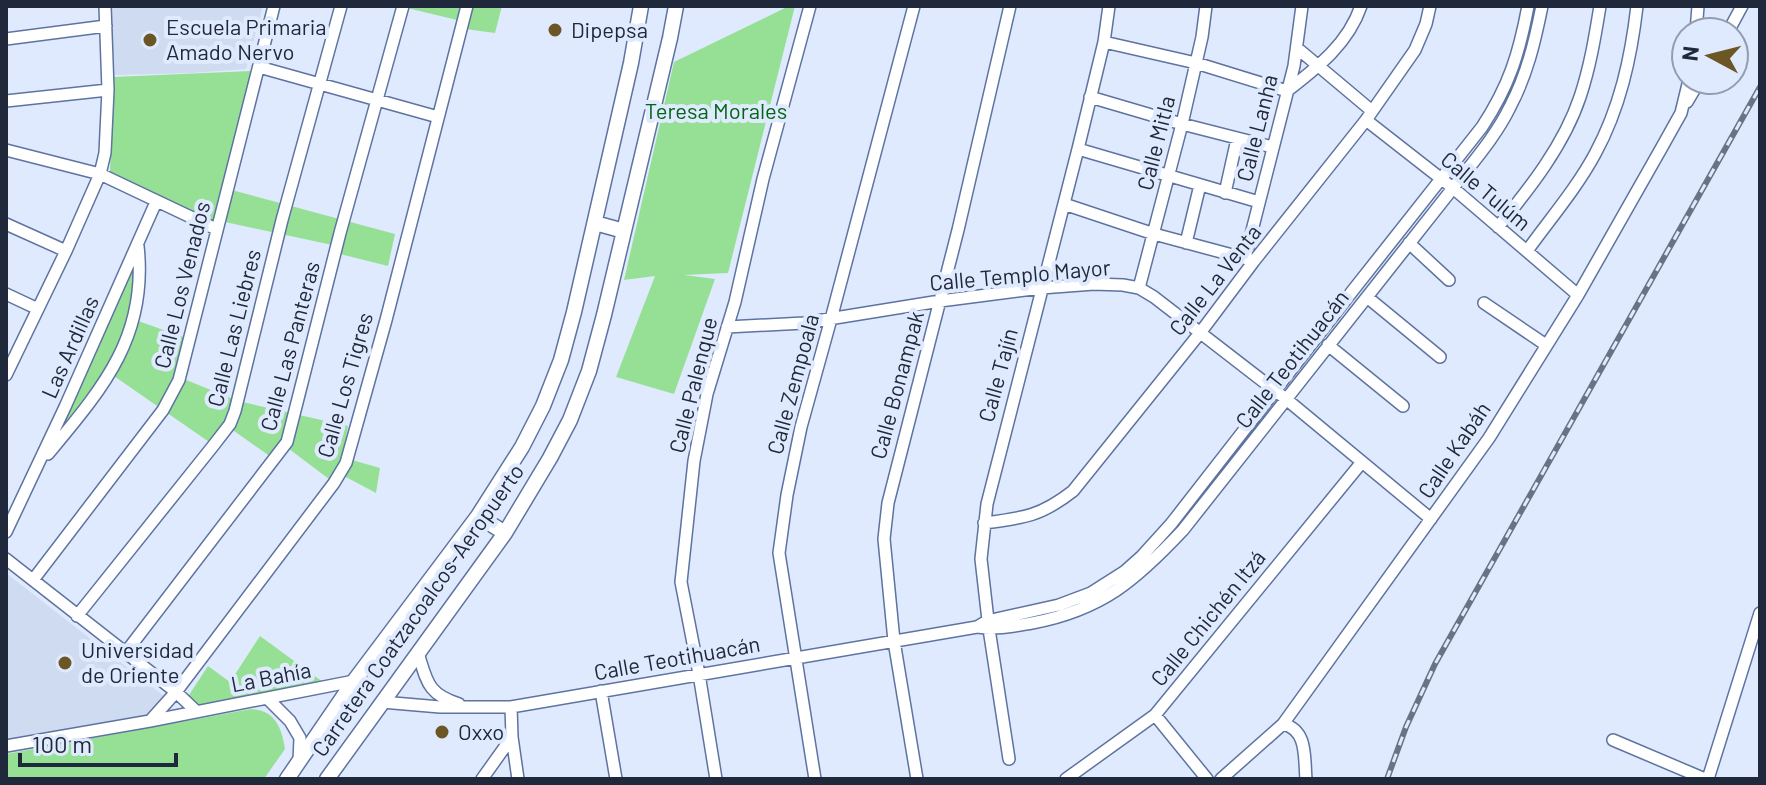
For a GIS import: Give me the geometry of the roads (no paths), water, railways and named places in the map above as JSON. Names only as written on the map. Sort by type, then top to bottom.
[{"type":"main road","name":"Carretera Coatzacoalcos-Aeropuerto","points":[[287,779],[354,681],[478,516],[522,447],[548,394],[568,336],[631,63],[641,6]]},
{"type":"main road","name":"Carretera Coatzacoalcos-Aeropuerto","points":[[327,779],[505,533],[570,420],[589,371],[676,6]]},
{"type":"main road","points":[[595,223],[624,231]]},
{"type":"main road","points":[[478,516],[505,533]]},
{"type":"street","points":[[6,375],[9,360],[38,309],[100,174],[105,153],[108,90],[105,6]]},
{"type":"street","name":"Calle Los Venados","points":[[33,580],[163,410],[179,380],[274,6]]},
{"type":"street","name":"Calle Las Liebres","points":[[77,616],[230,424],[341,6]]},
{"type":"street","name":"Calle Las Panteras","points":[[126,652],[287,442],[340,233],[403,6]]},
{"type":"street","name":"Calle Los Tigres","points":[[150,721],[176,692],[346,463],[467,6]]},
{"type":"street","name":"Calle Palenque","points":[[716,779],[681,582],[694,461],[700,424],[735,302],[763,179],[810,6]]},
{"type":"street","name":"Calle Zempoala","points":[[815,779],[779,553],[792,462],[914,6]]},
{"type":"street","name":"Calle Bonampak","points":[[917,779],[894,641],[884,539],[888,503],[1010,6]]},
{"type":"street","name":"Calle Tajín","points":[[1009,759],[984,626],[981,559],[984,523],[992,479],[1104,42],[1109,6]]},
{"type":"street","name":"Calle Mitla","points":[[1139,288],[1182,124],[1206,6]]},
{"type":"street","name":"Calle Lanha","points":[[1250,259],[1259,202],[1297,48],[1302,6]]},
{"type":"street","points":[[1104,42],[1196,63],[1287,91],[1334,52],[1361,6]]},
{"type":"street","name":"Calle La Venta","points":[[984,523],[1034,515],[1054,506],[1073,491],[1200,333],[1250,259],[1369,116],[1415,50],[1430,6]]},
{"type":"street","name":"Calle Teotihuacán","points":[[984,626],[1091,593],[1124,572],[1171,524],[1482,127],[1511,74],[1528,6]]},
{"type":"street","name":"Calle Teotihuacán","points":[[382,702],[412,706],[511,707],[984,626],[1044,621],[1083,609],[1107,597],[1135,578],[1183,530],[1494,134],[1523,80],[1542,6]]},
{"type":"street","points":[[1498,227],[1521,199],[1567,128],[1580,98],[1600,6]]},
{"type":"street","points":[[1527,251],[1573,190],[1611,119],[1625,80],[1637,6]]},
{"type":"street","points":[[6,39],[106,26]]},
{"type":"street","points":[[1521,42],[1534,44]]},
{"type":"street","name":"Calle Tulúm","points":[[1297,48],[1320,66],[1369,116],[1578,295]]},
{"type":"street","points":[[259,67],[438,117]]},
{"type":"street","points":[[6,101],[108,90]]},
{"type":"street","name":"Calle Kabáh","points":[[1681,113],[1685,96]]},
{"type":"street","name":"Calle Kabáh","points":[[1221,779],[1283,724],[1489,438],[1578,295],[1691,96]]},
{"type":"street","points":[[1090,97],[1272,147]]},
{"type":"street","points":[[1225,193],[1237,139]]},
{"type":"street","points":[[1078,149],[1259,202]]},
{"type":"street","points":[[6,150],[100,174],[216,229]]},
{"type":"street","points":[[1186,243],[1200,185]]},
{"type":"street","name":"Las Ardillas","points":[[6,532],[156,202]]},
{"type":"street","points":[[1064,204],[1154,234],[1250,259]]},
{"type":"street","points":[[6,224],[66,251]]},
{"type":"street","points":[[1409,243],[1449,280]]},
{"type":"street","name":"Las Ardillas","points":[[39,464],[96,396],[124,348],[139,286],[138,246]]},
{"type":"street","name":"Calle Templo Mayor","points":[[727,327],[804,323],[1041,288],[1110,284],[1139,288],[1276,391],[1431,519]]},
{"type":"street","points":[[6,294],[38,309]]},
{"type":"street","points":[[1367,297],[1440,357]]},
{"type":"street","points":[[1484,303],[1546,345]]},
{"type":"street","points":[[1328,345],[1403,406]]},
{"type":"street","name":"Calle Chichén Itzá","points":[[1066,779],[1155,715],[1362,462]]},
{"type":"street","points":[[6,559],[196,711]]},
{"type":"street","points":[[1613,740],[1707,779],[1760,613]]},
{"type":"street","points":[[418,653],[426,683],[450,701],[471,707]]},
{"type":"street","name":"La Bahía","points":[[6,746],[354,681]]},
{"type":"street","points":[[601,691],[616,779]]},
{"type":"street","points":[[267,698],[290,721],[300,738],[299,762]]},
{"type":"street","points":[[511,707],[518,779]]},
{"type":"street","points":[[1155,715],[1207,779]]},
{"type":"street","points":[[1283,724],[1291,726],[1302,737],[1306,779]]},
{"type":"street","points":[[482,779],[512,737]]},
{"type":"railway","points":[[1387,779],[1406,727],[1435,664],[1760,87]]},
{"type":"place","name":"Dipepsa","points":[[555,30]]},
{"type":"place","name":"Escuela Primaria Amado Nervo","points":[[150,40]]},
{"type":"place","name":"Universidad de Oriente","points":[[65,663]]},
{"type":"place","name":"Oxxo","points":[[442,732]]},
{"type":"park label","name":"Teresa Morales","points":[[716,111]]}]
